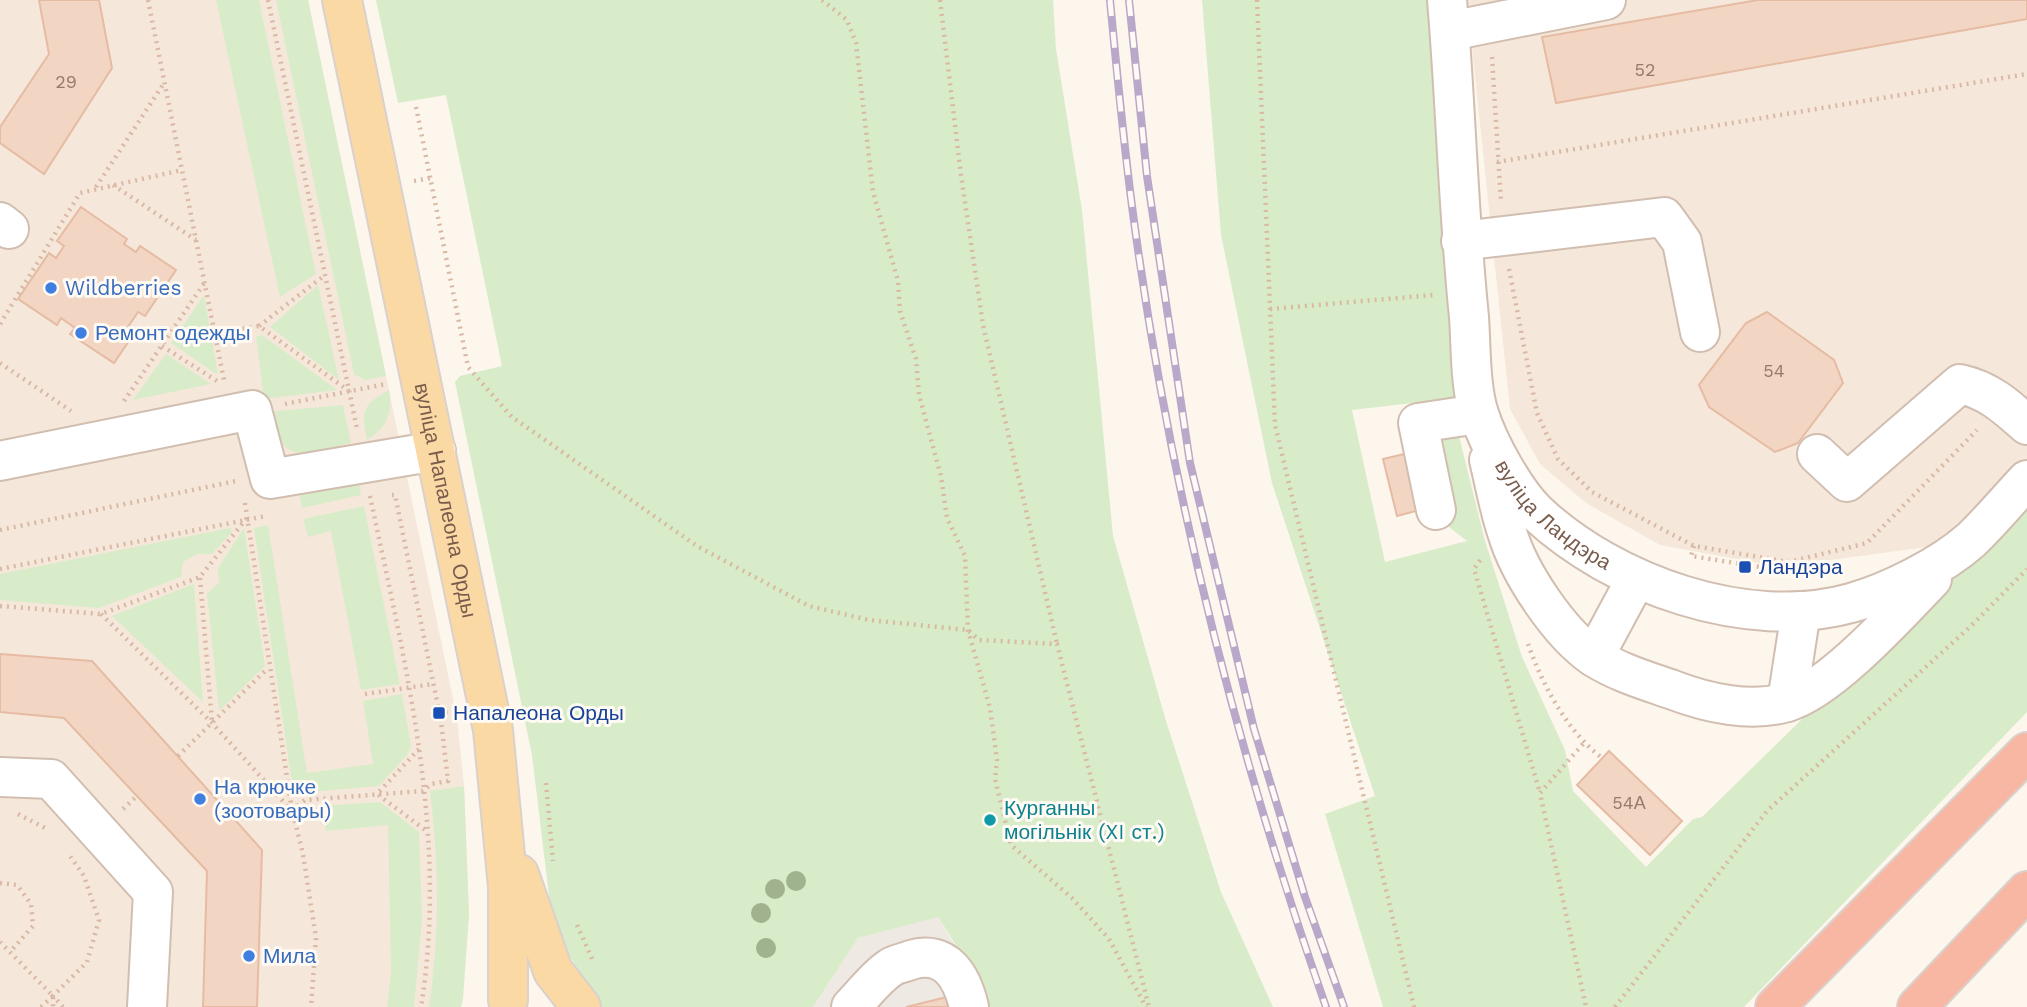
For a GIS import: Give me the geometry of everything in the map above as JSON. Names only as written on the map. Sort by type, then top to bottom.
[{"type":"highway","points":[[1775,1007],[2027,751]]},
{"type":"highway","points":[[1917,1007],[2027,891]]},
{"type":"main road","name":"вуліца Напалеона Орды","points":[[342,0],[493,730],[505,832],[515,1005]]},
{"type":"main road","points":[[505,832],[552,971],[581,1007]]},
{"type":"street","points":[[1449,16],[1491,23],[1606,0]]},
{"type":"street","name":"вуліца Ландэра","points":[[1449,16],[1461,240],[1478,414],[1508,474],[1536,512],[1568,536],[1636,579],[1665,591],[1734,608],[1801,611],[1849,604],[1887,590],[1969,541],[2027,480]]},
{"type":"street","points":[[1461,240],[1664,217],[1682,242],[1700,332]]},
{"type":"street","points":[[1817,454],[1847,482],[1960,384],[1978,388],[2015,414]]},
{"type":"street","points":[[0,461],[252,410],[270,479],[436,451]]},
{"type":"street","points":[[1436,510],[1418,423],[1478,414],[1507,535],[1539,597],[1563,628],[1594,657],[1653,683],[1727,706],[1787,702],[1819,685],[1885,626],[1969,541]]},
{"type":"street","points":[[1594,657],[1636,579]]},
{"type":"street","points":[[1787,702],[1801,611]]},
{"type":"street","points":[[5,794],[51,779],[153,892],[147,1007]]},
{"type":"street","points":[[850,1007],[891,967],[922,957],[939,960],[955,969],[964,984],[968,1007]]},
{"type":"path","points":[[148,0],[226,387],[162,345]]},
{"type":"path","points":[[268,0],[410,688],[428,832],[430,919],[421,1007]]},
{"type":"path","points":[[822,0],[847,20],[856,43],[873,192],[898,281],[900,311],[916,359],[919,395],[941,476],[947,518],[965,556],[968,630],[990,708],[997,760],[996,779],[1011,845],[1072,898],[1110,939],[1147,1007]]},
{"type":"path","points":[[940,0],[961,175],[983,325],[1056,644],[1147,1007]]},
{"type":"path","points":[[1257,0],[1275,425],[1414,1007]]},
{"type":"path","points":[[1491,23],[1497,162],[1514,307],[1537,413],[1558,459],[1591,492],[1695,545],[1788,562],[1867,543],[2015,414]]},
{"type":"path","points":[[1497,162],[2027,74]]},
{"type":"path","points":[[96,188],[164,83]]},
{"type":"path","points":[[416,107],[468,368],[512,417],[697,545],[808,606],[869,620],[968,630],[979,640],[1056,644]]},
{"type":"path","points":[[0,324],[80,193],[182,170]]},
{"type":"path","points":[[113,185],[196,241]]},
{"type":"path","points":[[215,333],[259,326],[325,275]]},
{"type":"path","points":[[120,407],[205,282]]},
{"type":"path","points":[[1270,309],[1466,292]]},
{"type":"path","points":[[259,326],[350,391]]},
{"type":"path","points":[[0,363],[80,417]]},
{"type":"path","points":[[252,410],[350,391]]},
{"type":"path","points":[[0,530],[241,480]]},
{"type":"path","points":[[243,493],[292,810],[303,854],[316,938],[311,1007]]},
{"type":"path","points":[[292,810],[305,800],[424,792],[431,784],[448,781],[433,684],[395,495],[358,502]]},
{"type":"path","points":[[0,569],[277,514]]},
{"type":"path","points":[[0,606],[100,614],[200,577],[247,519]]},
{"type":"path","points":[[1695,545],[1691,556],[1745,567],[1786,571],[1788,562]]},
{"type":"path","points":[[1485,553],[1474,569],[1540,793],[1586,1007]]},
{"type":"path","points":[[1615,1007],[1767,811],[1971,625],[2027,569]]},
{"type":"path","points":[[200,577],[212,723]]},
{"type":"path","points":[[100,614],[212,723],[292,810]]},
{"type":"path","points":[[178,756],[269,667]]},
{"type":"path","points":[[365,694],[433,684]]},
{"type":"path","points":[[1540,793],[1583,744]]},
{"type":"path","points":[[377,794],[419,748]]},
{"type":"path","points":[[546,783],[557,871]]},
{"type":"path","points":[[5,794],[55,833]]},
{"type":"path","points":[[377,794],[428,832]]},
{"type":"path","points":[[41,1007],[87,962],[99,920],[84,876],[69,855]]},
{"type":"path","points":[[0,883],[17,886],[31,904],[33,926],[10,952]]},
{"type":"path","points":[[576,923],[596,965]]},
{"type":"path","points":[[0,942],[63,1007]]},
{"type":"path","points":[[53,1007],[54,996]]},
{"type":"shaded area","points":[[0,0],[308,0],[457,718],[464,786],[469,914],[461,1007],[0,1007]]},
{"type":"shaded area","points":[[1467,0],[2027,0],[2027,463],[1948,544],[1780,567],[1660,545],[1586,503],[1540,464],[1510,409]]},
{"type":"shaded area","points":[[937,916],[974,976],[981,1007],[813,1007],[858,938]]},
{"type":"green space","points":[[216,0],[259,0],[316,274],[280,297]]},
{"type":"green space","points":[[276,0],[308,0],[386,376],[365,380],[354,374]]},
{"type":"green space","points":[[376,0],[1053,0],[1056,49],[1082,210],[1113,536],[1166,721],[1221,892],[1273,1007],[982,1007],[975,975],[938,917],[858,938],[813,1007],[601,1007],[594,1000],[565,947],[550,904],[532,755],[455,382],[460,376],[502,366],[446,95],[398,103]]},
{"type":"green space","points":[[1202,0],[1427,0],[1457,428],[1485,541],[1522,657],[1565,750],[1573,791],[1646,867],[1693,819],[1702,817],[2027,499],[2027,712],[1744,1007],[1383,1007],[1325,814],[1375,796],[1272,483],[1221,235]],"holes":[[[1430,401],[1441,521],[1467,541],[1385,562],[1352,410]]]},
{"type":"green space","points":[[318,285],[339,380],[270,327]]},
{"type":"green space","points":[[204,295],[218,375],[171,343]]},
{"type":"green space","points":[[262,335],[337,390],[264,399],[256,337]]},
{"type":"green space","points":[[166,354],[211,384],[133,400]]},
{"type":"green space","points":[[389,390],[387,419],[367,440],[364,422],[366,410],[373,400]]},
{"type":"green space","points":[[343,405],[351,443],[307,453],[297,453],[281,442],[266,412]]},
{"type":"green space","points":[[358,478],[361,495],[302,508],[299,491]]},
{"type":"green space","points":[[364,506],[400,684],[361,690],[331,531],[308,537],[303,519]]},
{"type":"green space","points":[[268,525],[307,773],[373,764],[363,701],[402,694],[411,746],[408,754],[379,786],[297,793],[292,782],[254,528]]},
{"type":"green space","points":[[230,528],[232,532],[212,554],[197,554],[183,562],[181,577],[99,608],[0,600],[0,574]]},
{"type":"green space","points":[[244,528],[265,666],[219,711],[207,593],[219,583],[218,568]]},
{"type":"green space","points":[[194,584],[203,702],[112,616]]},
{"type":"green space","points":[[464,786],[469,914],[463,999],[461,1007],[429,1007],[437,899],[430,791]]},
{"type":"green space","points":[[380,802],[419,832],[422,920],[414,1007],[387,1007],[391,972],[388,825],[326,831],[321,806]]},
{"type":"building","points":[[39,0],[99,0],[112,68],[44,174],[0,143],[0,127],[49,54]]},
{"type":"building","points":[[1758,0],[2027,0],[2027,19],[1556,103],[1542,37]]},
{"type":"building","points":[[81,207],[127,239],[124,244],[136,252],[140,246],[176,270],[145,316],[138,312],[128,327],[135,332],[114,363],[70,334],[75,328],[61,318],[57,325],[18,299],[49,253],[56,258],[64,246],[57,241]]},
{"type":"building","points":[[1767,312],[1834,360],[1843,383],[1798,443],[1775,452],[1709,407],[1699,385],[1746,323]]},
{"type":"building","points":[[1413,452],[1427,508],[1397,516],[1383,459]]},
{"type":"building","points":[[0,654],[92,661],[262,850],[257,1007],[203,1007],[207,871],[64,718],[0,712]]},
{"type":"building","points":[[1609,751],[1682,821],[1650,855],[1577,785]]},
{"type":"building","points":[[947,997],[950,1007],[906,1007]]},
{"type":"railway","points":[[1110,0],[1134,221],[1149,321],[1187,520],[1236,717],[1264,815],[1326,1007]]},
{"type":"railway","points":[[1129,0],[1147,176],[1190,463],[1254,729],[1305,897],[1344,1007]]},
{"type":"place","name":"Wildberries","points":[[51,288]]},
{"type":"place","name":"Ремонт одежды","points":[[81,333]]},
{"type":"place","name":"Ландэра","points":[[1745,567]]},
{"type":"place","name":"Напалеона Орды","points":[[439,713]]},
{"type":"place","name":"На крючке (зоотовары)","points":[[200,799]]},
{"type":"place","name":"Курганны могільнік (XI ст.)","points":[[990,820]]},
{"type":"place","name":"Мила","points":[[249,956]]}]
